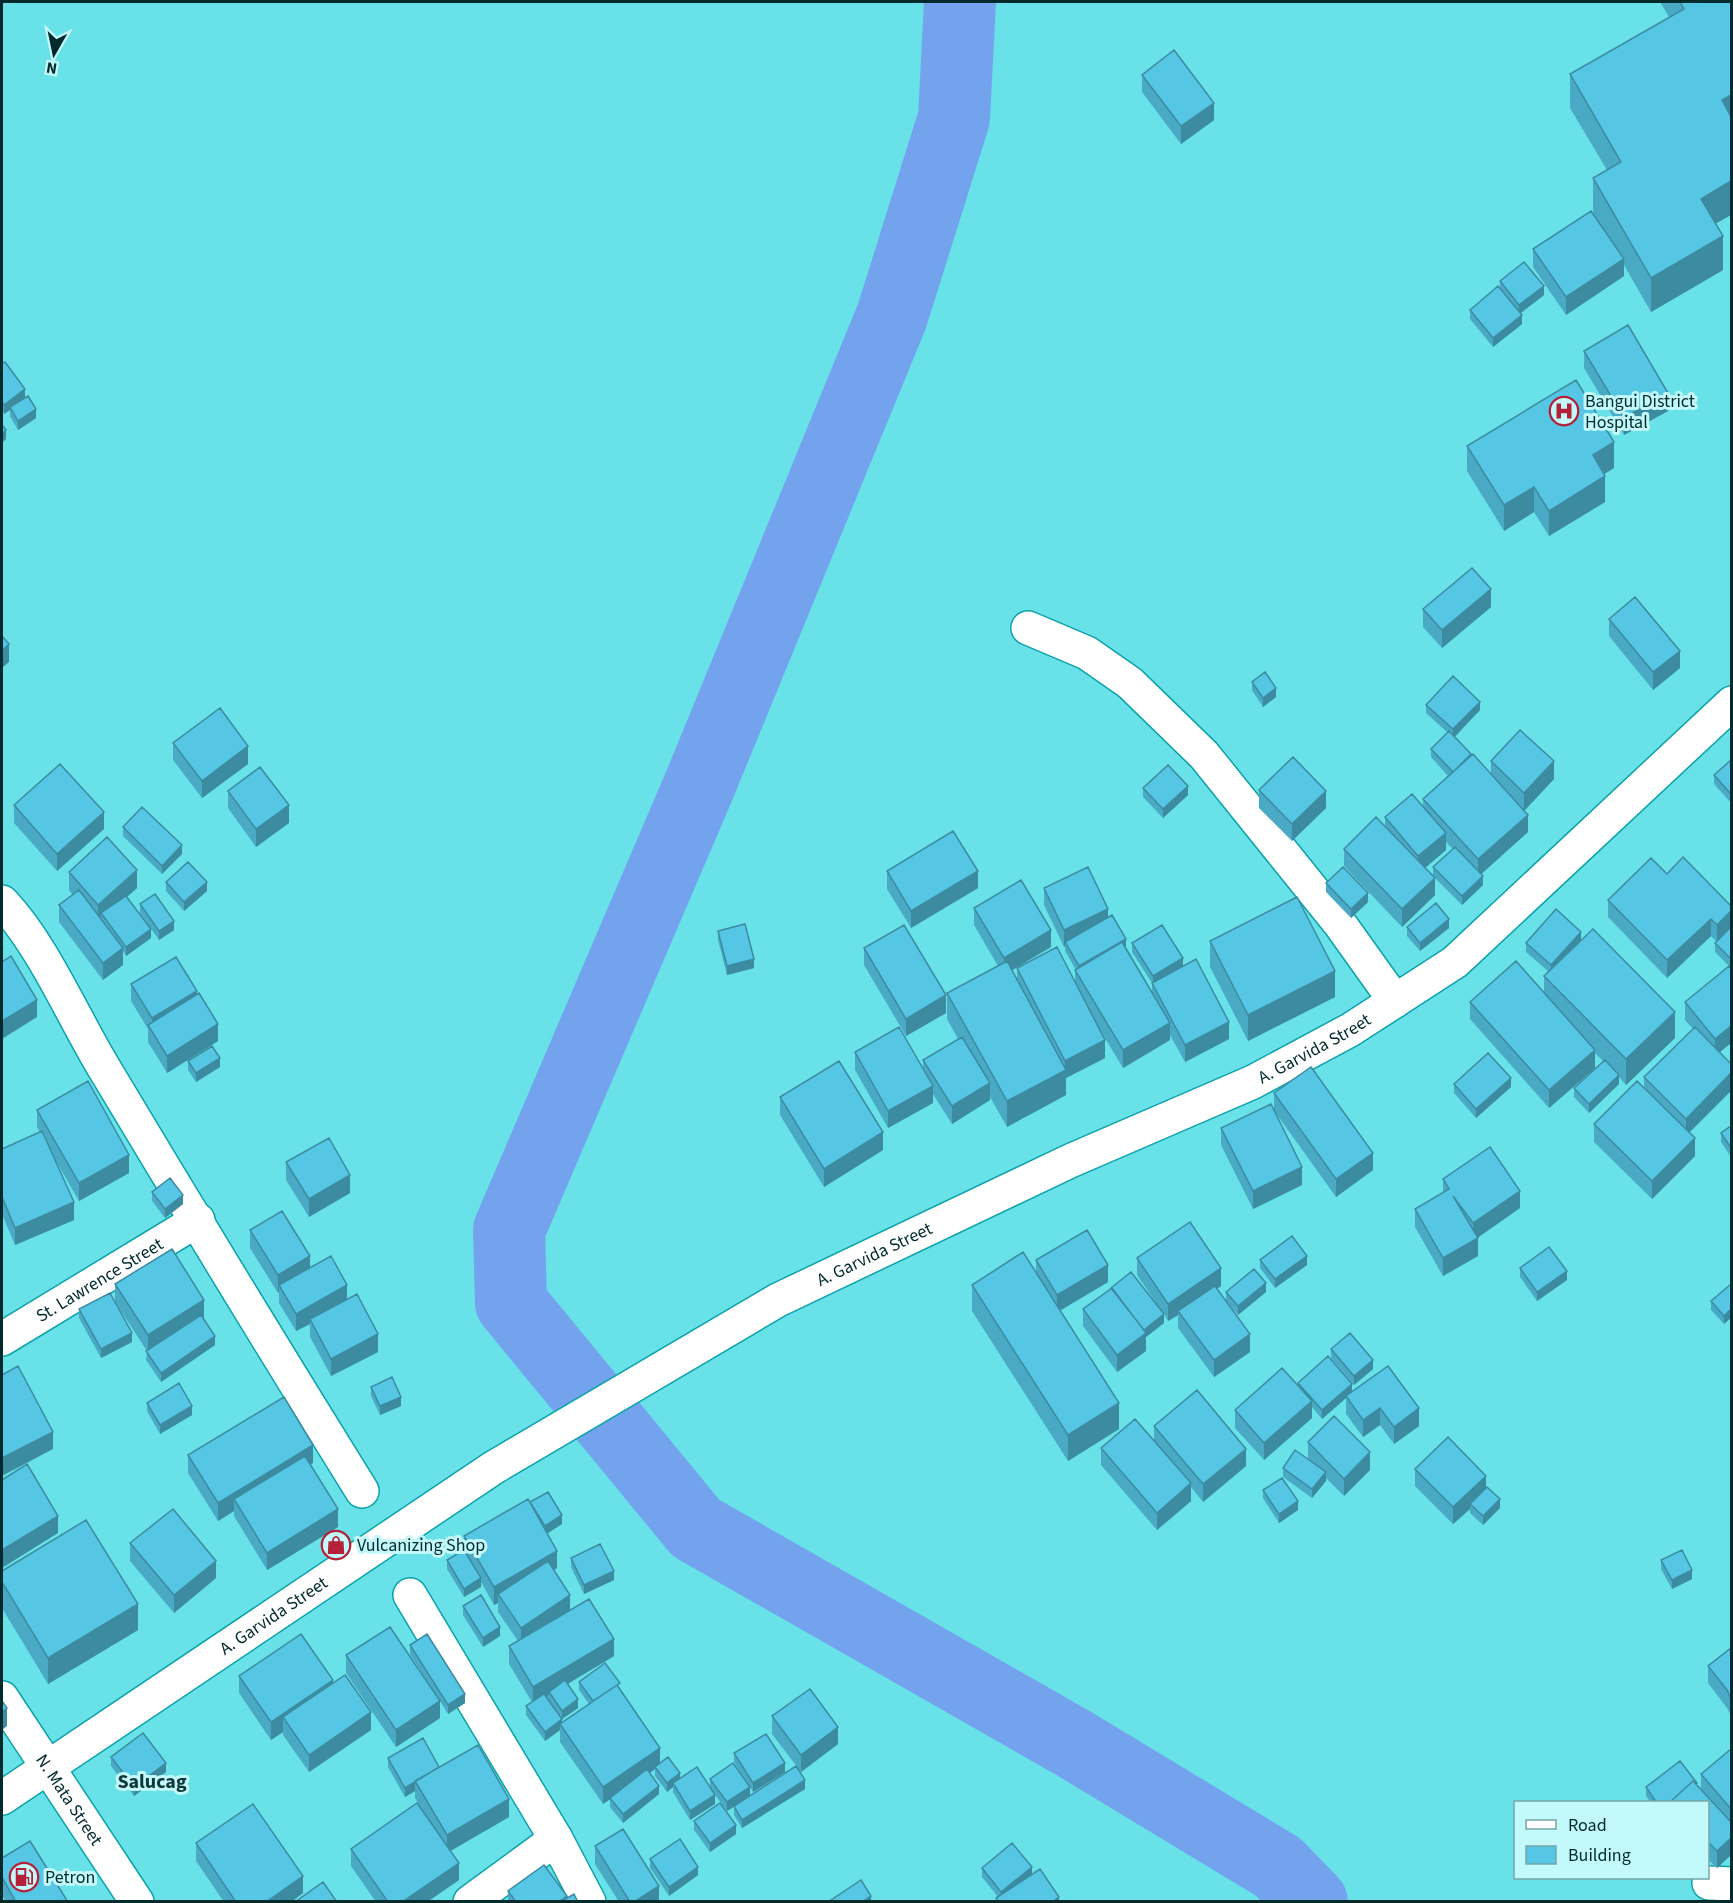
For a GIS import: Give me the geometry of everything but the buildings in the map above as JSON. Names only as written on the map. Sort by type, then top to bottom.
[{"type":"street","points":[[1028,628],[1087,653],[1121,677],[1204,754],[1340,924],[1395,1001]]},
{"type":"street","name":"A. Garvida Street","points":[[2,1798],[494,1468],[778,1300],[1070,1161],[1253,1082],[1350,1030],[1455,962],[1731,703]]},
{"type":"street","points":[[5,912],[198,1220],[362,1491]]},
{"type":"street","name":"St. Lawrence Street","points":[[2,1339],[198,1220]]},
{"type":"street","points":[[410,1595],[556,1839],[589,1902]]},
{"type":"street","name":"N. Mata Street","points":[[2,1698],[137,1902]]},
{"type":"street","points":[[470,1902],[556,1839]]},
{"type":"waterway","points":[[960,2],[954,118],[892,316],[700,784],[509,1230],[511,1303],[696,1528],[1073,1743],[1278,1867],[1312,1902]]},
{"type":"place","name":"Bangui District Hospital","points":[[1564,411]]},
{"type":"place","name":"Vulcanizing Shop","points":[[336,1545]]},
{"type":"place","name":"Petron","points":[[24,1877]]},
{"type":"district","name":"Salucag","points":[[152,1781]]}]
